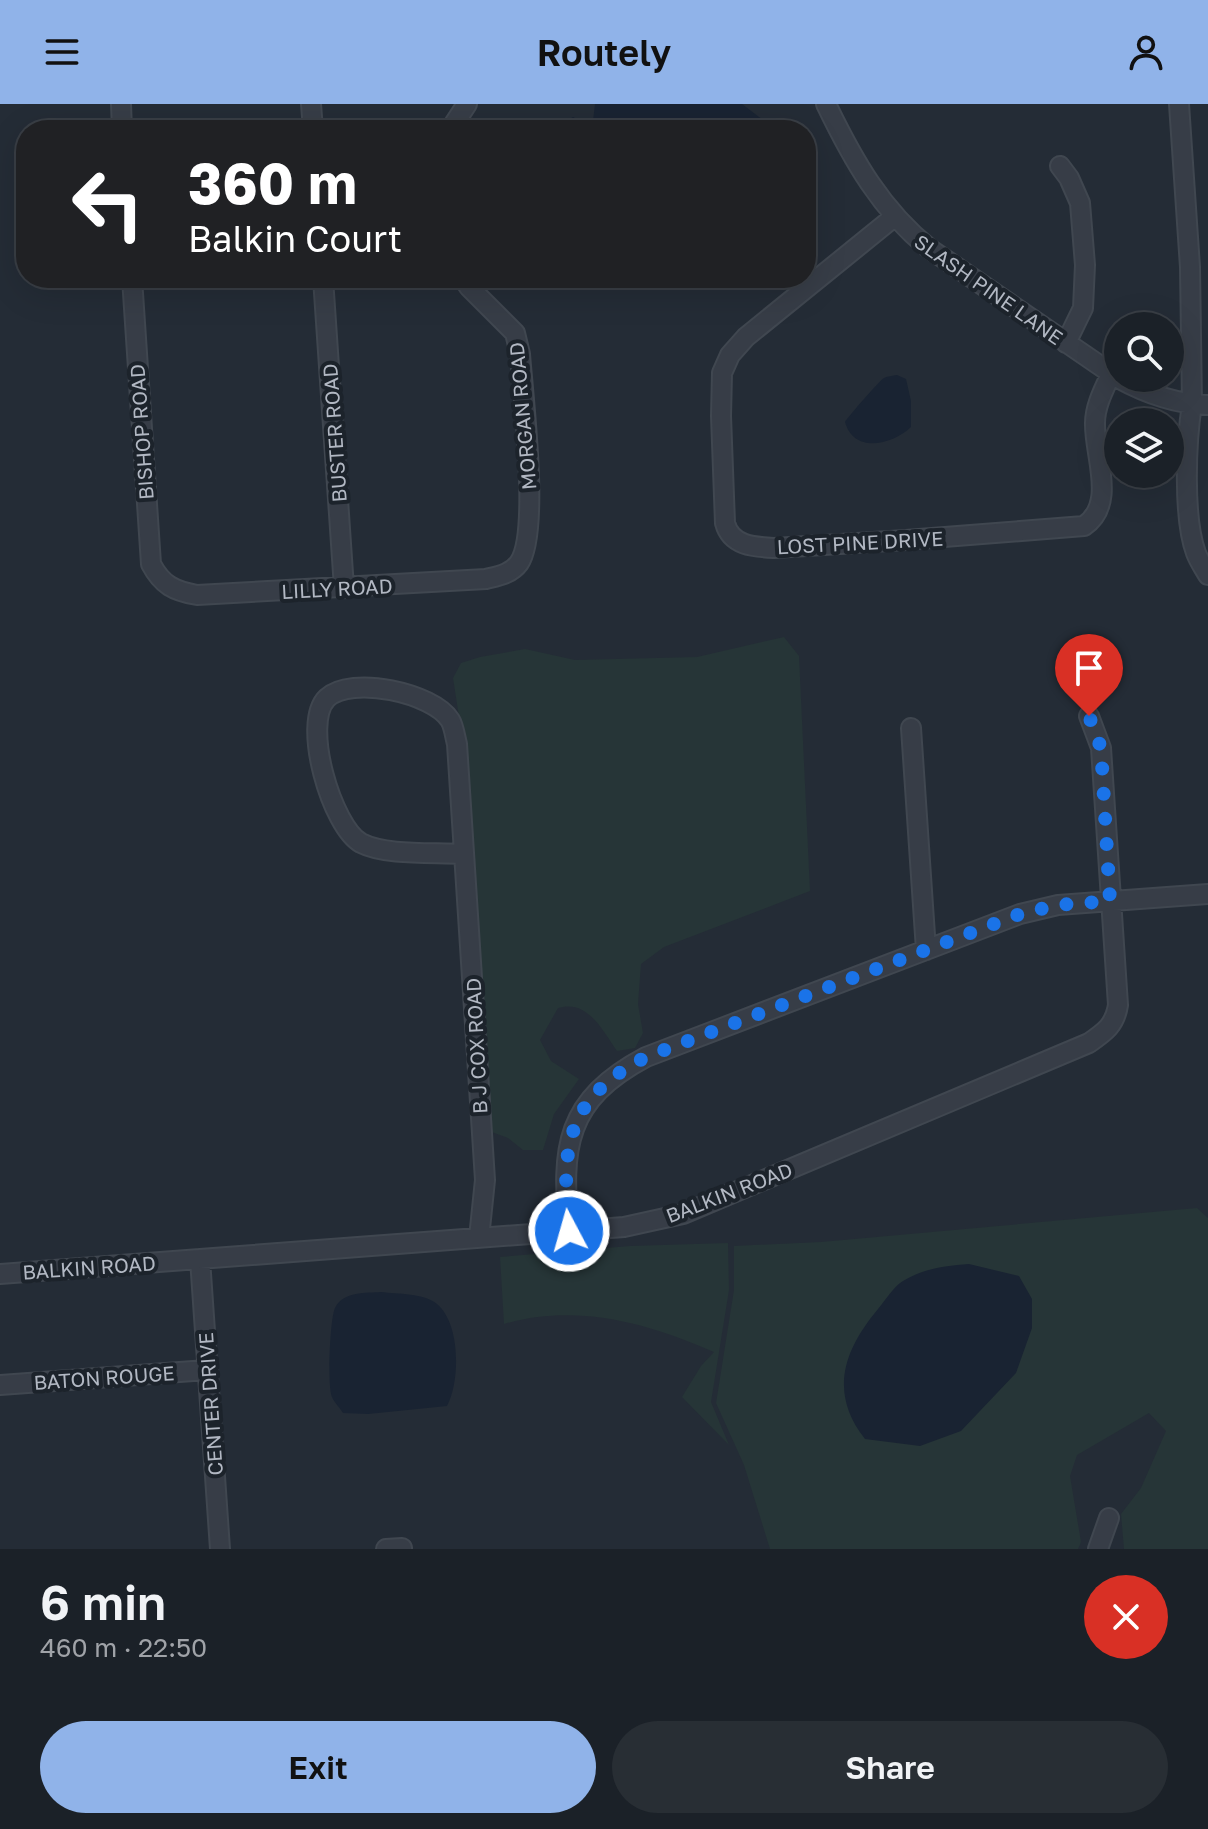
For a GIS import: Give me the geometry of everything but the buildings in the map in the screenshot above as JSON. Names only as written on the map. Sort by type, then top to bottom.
[{"type":"street","name":"SLASH PINE LANE","points":[[826,104],[864,176],[894,217],[930,249],[1104,369]]},
{"type":"street","points":[[1179,104],[1200,405],[1188,427],[1189,514],[1196,552],[1208,575]]},
{"type":"street","points":[[1060,166],[1080,203],[1085,265],[1083,308],[1066,343]]},
{"type":"street","name":"LOST PINE DRIVE","points":[[816,280],[894,217]]},
{"type":"street","name":"BISHOP ROAD","points":[[133,288],[149,550],[151,564],[163,583]]},
{"type":"street","name":"BUSTER ROAD","points":[[324,288],[344,588]]},
{"type":"street","name":"MORGAN ROAD","points":[[470,288],[515,333],[520,354],[529,530],[521,559],[512,570]]},
{"type":"street","name":"LOST PINE DRIVE","points":[[806,288],[746,337],[730,355],[722,373],[725,523],[738,542],[774,548],[1084,526],[1097,514],[1102,496],[1095,424],[1096,412],[1107,392]]},
{"type":"street","name":"SLASH PINE LANE","points":[[1147,392],[1200,405]]},
{"type":"street","name":"LILLY ROAD","points":[[163,583],[197,595],[486,579],[512,570]]},
{"type":"street","name":"B J COX ROAD","points":[[463,854],[373,848],[357,841],[333,803],[319,752],[316,734],[318,717],[327,698],[347,688],[378,688],[416,698],[450,720],[457,744],[485,1180],[479,1238]]},
{"type":"street","name":"BALKIN ROAD","points":[[0,1274],[624,1227],[683,1214],[1089,1043],[1110,1029],[1118,1005],[1101,748],[1089,716]]},
{"type":"street","points":[[911,728],[926,950]]},
{"type":"street","points":[[569,1231],[566,1158],[572,1133],[582,1111],[617,1072],[646,1057],[1020,914],[1058,905],[1208,894]]},
{"type":"street","name":"CENTER DRIVE","points":[[200,1259],[220,1549]]},
{"type":"street","name":"BATON ROUGE","points":[[0,1385],[207,1370]]},
{"type":"street","points":[[1098,1549],[1109,1518]]},
{"type":"shaded area","points":[[784,637],[799,656],[810,891],[664,947],[641,964],[638,1004],[643,1033],[635,1048],[617,1051],[586,1012],[569,1006],[558,1008],[540,1040],[551,1061],[579,1079],[554,1114],[543,1150],[523,1150],[508,1138],[489,1131],[461,730],[453,678],[461,663],[525,649],[575,660],[697,657]]},
{"type":"shaded area","points":[[1197,1208],[1208,1218],[1208,1549],[1124,1549],[1121,1514],[1141,1488],[1166,1431],[1149,1413],[1077,1455],[1070,1476],[1081,1542],[1078,1549],[770,1549],[744,1465],[716,1403],[734,1290],[734,1246],[821,1242]]},
{"type":"shaded area","points":[[728,1243],[729,1290],[711,1402],[729,1445],[682,1397],[701,1366],[714,1352],[663,1332],[611,1319],[558,1315],[504,1324],[500,1257],[630,1246]]},
{"type":"water","points":[[595,104],[742,104],[763,120],[593,120]]},
{"type":"water","points":[[897,375],[906,379],[911,401],[911,427],[884,442],[856,439],[845,422],[881,380]]},
{"type":"water","points":[[969,1264],[1019,1276],[1032,1299],[1032,1328],[1016,1373],[961,1431],[920,1446],[865,1439],[854,1422],[844,1389],[849,1356],[856,1341],[889,1294],[903,1281],[927,1270]]},
{"type":"water","points":[[381,1292],[432,1300],[445,1313],[451,1325],[456,1354],[454,1383],[447,1406],[368,1414],[343,1413],[333,1399],[330,1391],[330,1352],[335,1308],[349,1296]]},
{"type":"route","points":[[569,1231],[566,1158],[572,1133],[582,1111],[617,1072],[646,1057],[1020,914],[1058,905],[1110,901],[1101,748],[1089,716]]}]
